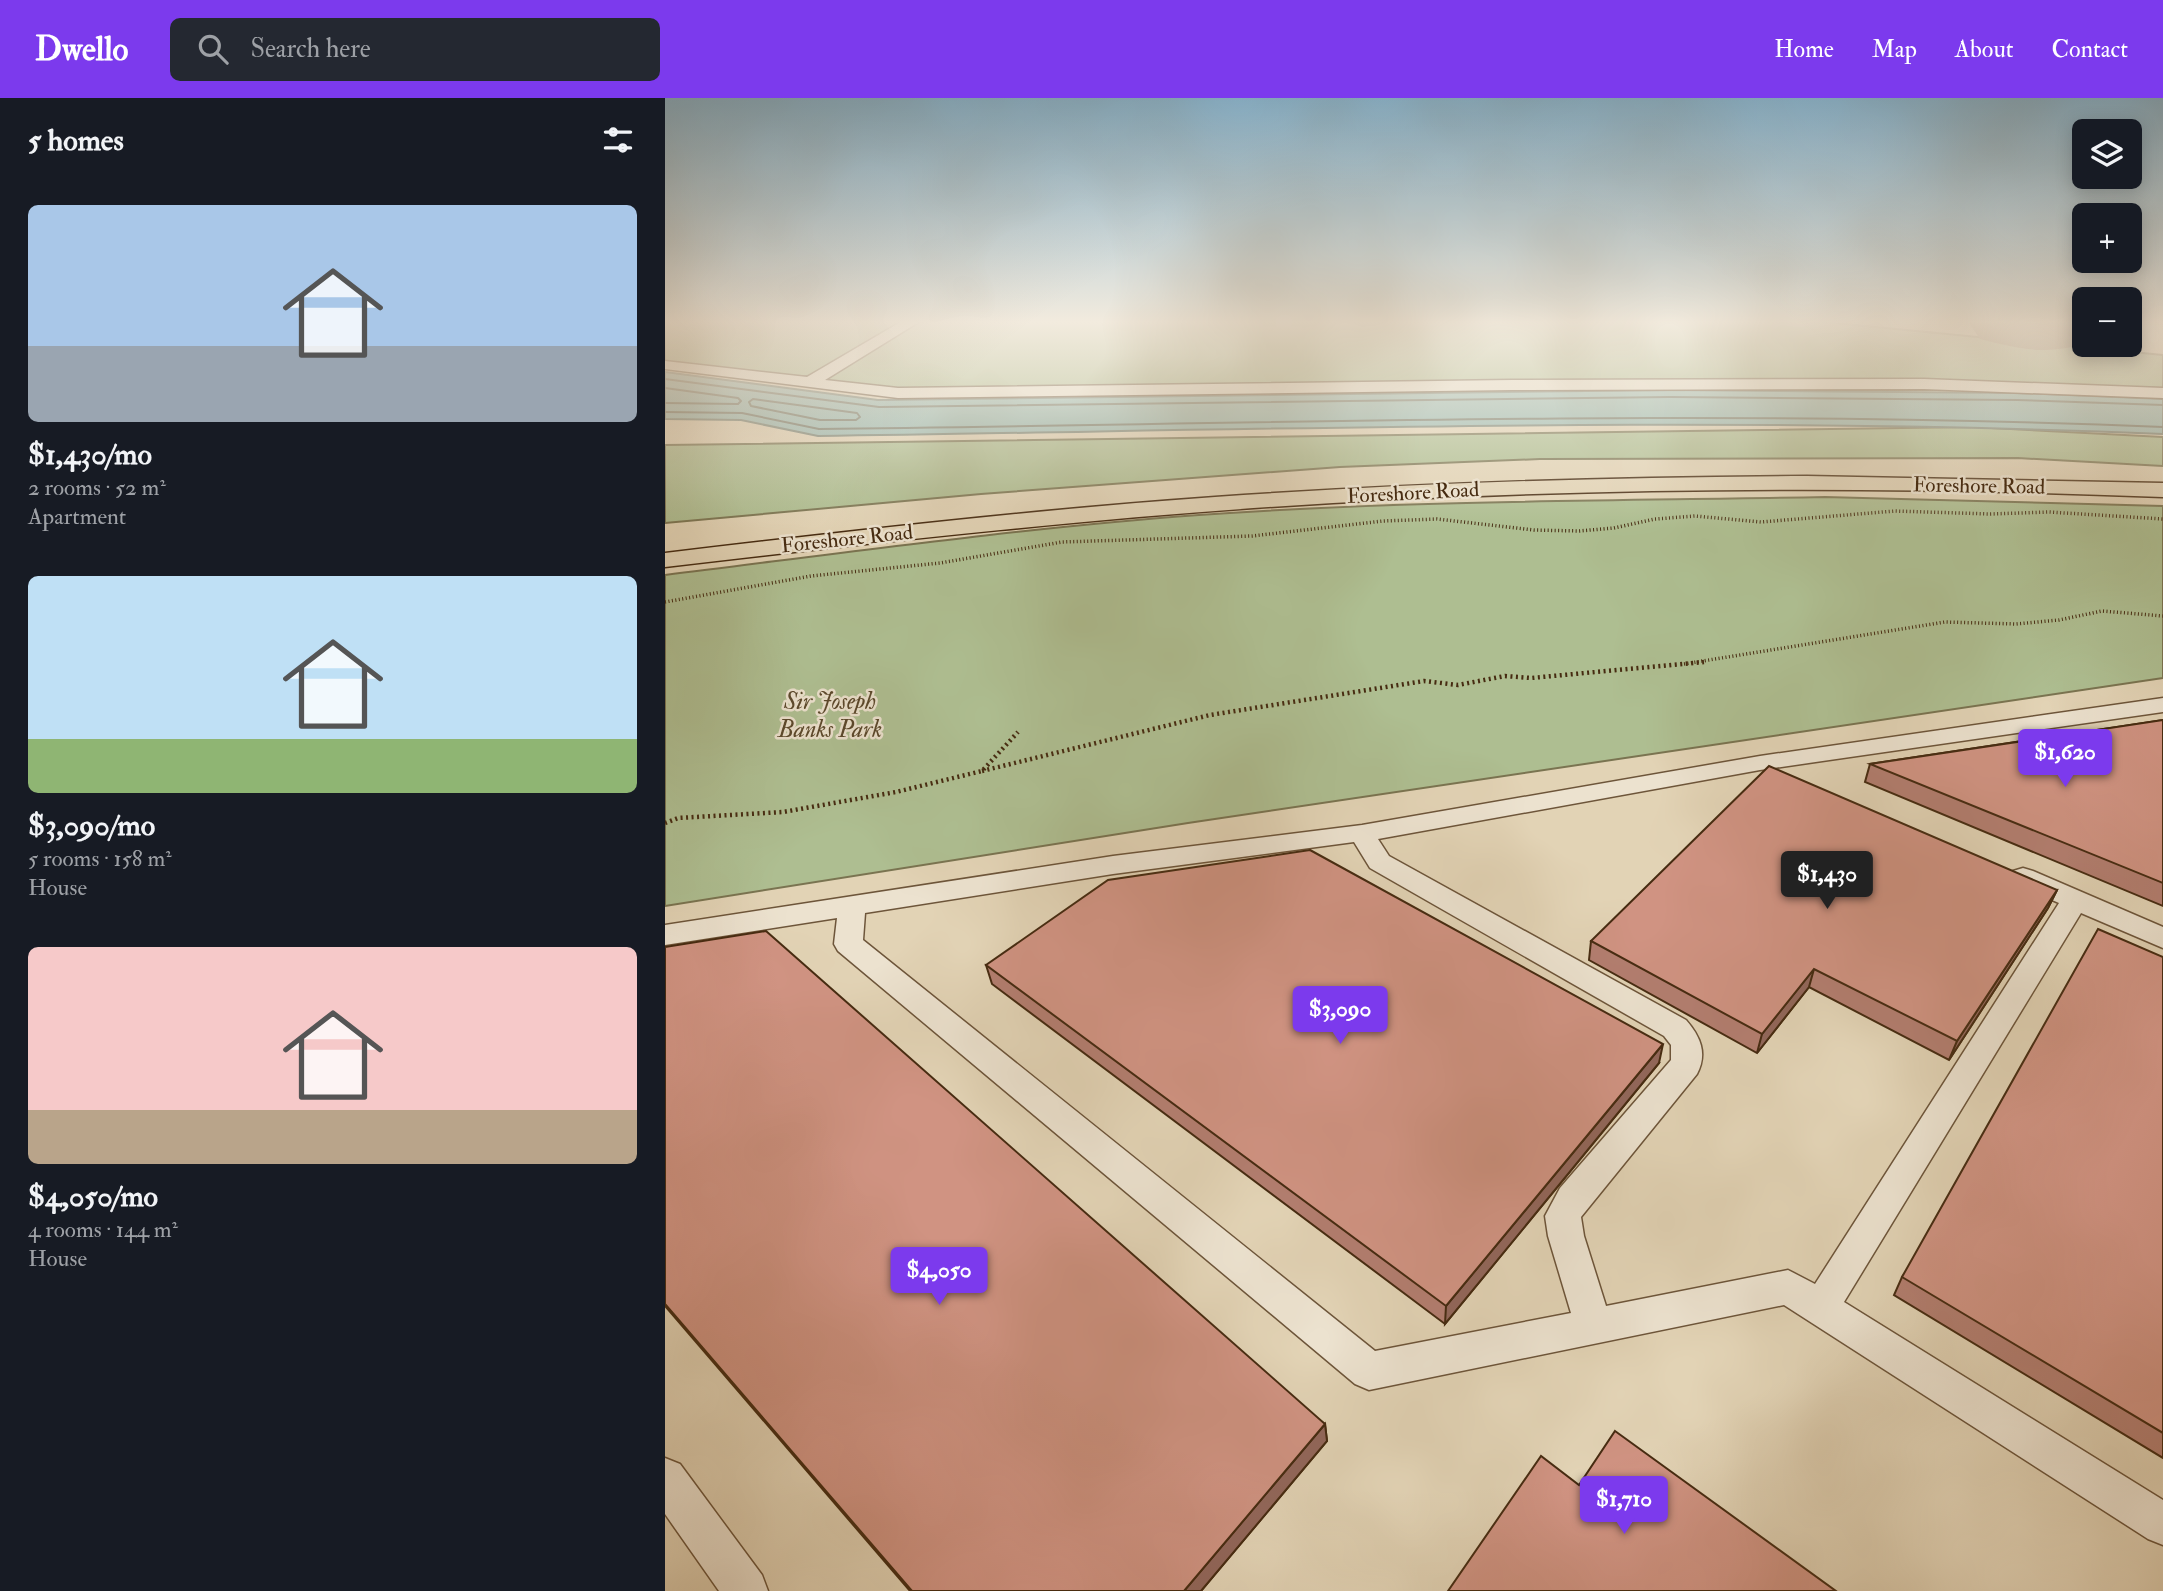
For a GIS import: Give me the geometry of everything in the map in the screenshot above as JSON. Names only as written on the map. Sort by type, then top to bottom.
[{"type":"main road","name":"Foreshore Road","points":[[827,519],[1100,493],[1392,474],[1805,464],[2163,473]]},
{"type":"main road","name":"Foreshore Road","points":[[665,560],[825,540],[1102,513],[1394,494],[1604,486],[1816,483],[2163,490]]},
{"type":"street","points":[[868,390],[898,393],[1225,390]]},
{"type":"street","points":[[2075,390],[2163,393]]},
{"type":"street","points":[[2163,705],[1760,763],[1362,833],[1113,865],[852,907],[848,944],[1369,1371],[1788,1287],[2163,1524]]},
{"type":"street","points":[[1760,763],[1806,783]]},
{"type":"street","points":[[1362,833],[1379,862],[1675,1028],[1687,1044],[1689,1053],[1686,1065],[1572,1199],[1563,1216],[1566,1236],[1594,1326]]},
{"type":"street","points":[[2001,868],[2163,938]]},
{"type":"street","points":[[665,1479],[747,1591]]},
{"type":"lane","points":[[1820,1308],[2075,900]]},
{"type":"lane","points":[[665,935],[852,907]]},
{"type":"path","points":[[665,602],[811,576],[940,563],[1062,542],[1252,536],[1383,521],[1437,519],[1534,530],[1579,531],[1614,528],[1655,519],[1695,516],[1761,523],[1895,511],[2049,512],[2163,519]]},
{"type":"path","points":[[665,823],[678,818],[783,812],[896,792],[1210,715],[1424,681],[1458,685],[1505,676],[1531,678],[1706,662],[1945,622],[2027,623],[2102,611],[2163,616]]},
{"type":"path","points":[[982,771],[1018,732]]},
{"type":"green space","points":[[912,390],[2163,390],[915,390]]},
{"type":"green space","points":[[1972,427],[2163,437],[2163,466],[2018,458],[1540,459],[1340,467],[981,494],[665,523],[665,445]]},
{"type":"green space","name":"Sir Joseph Banks Park","points":[[1825,497],[2163,506],[2163,678],[1188,823],[665,906],[665,575],[999,534],[1199,515],[1433,504]]},
{"type":"water","points":[[665,390],[799,390],[878,400],[1670,390],[2017,393],[2163,399],[2163,434],[1827,425],[1659,425],[818,436],[741,420],[665,419]]},
{"type":"building","points":[[2163,720],[2163,883],[1870,764]]},
{"type":"building","points":[[1769,766],[2057,890],[1957,1041],[1814,969],[1762,1034],[1591,941]]},
{"type":"building","points":[[1310,850],[1663,1044],[1446,1306],[986,965],[1108,880]]},
{"type":"building","points":[[2098,929],[2163,957],[2163,1433],[1902,1277]]},
{"type":"building","points":[[766,931],[1325,1424],[1184,1591],[912,1591],[665,1304],[665,947]]},
{"type":"building","points":[[1615,1431],[1836,1591],[1448,1591],[1541,1456],[1579,1485]]}]
